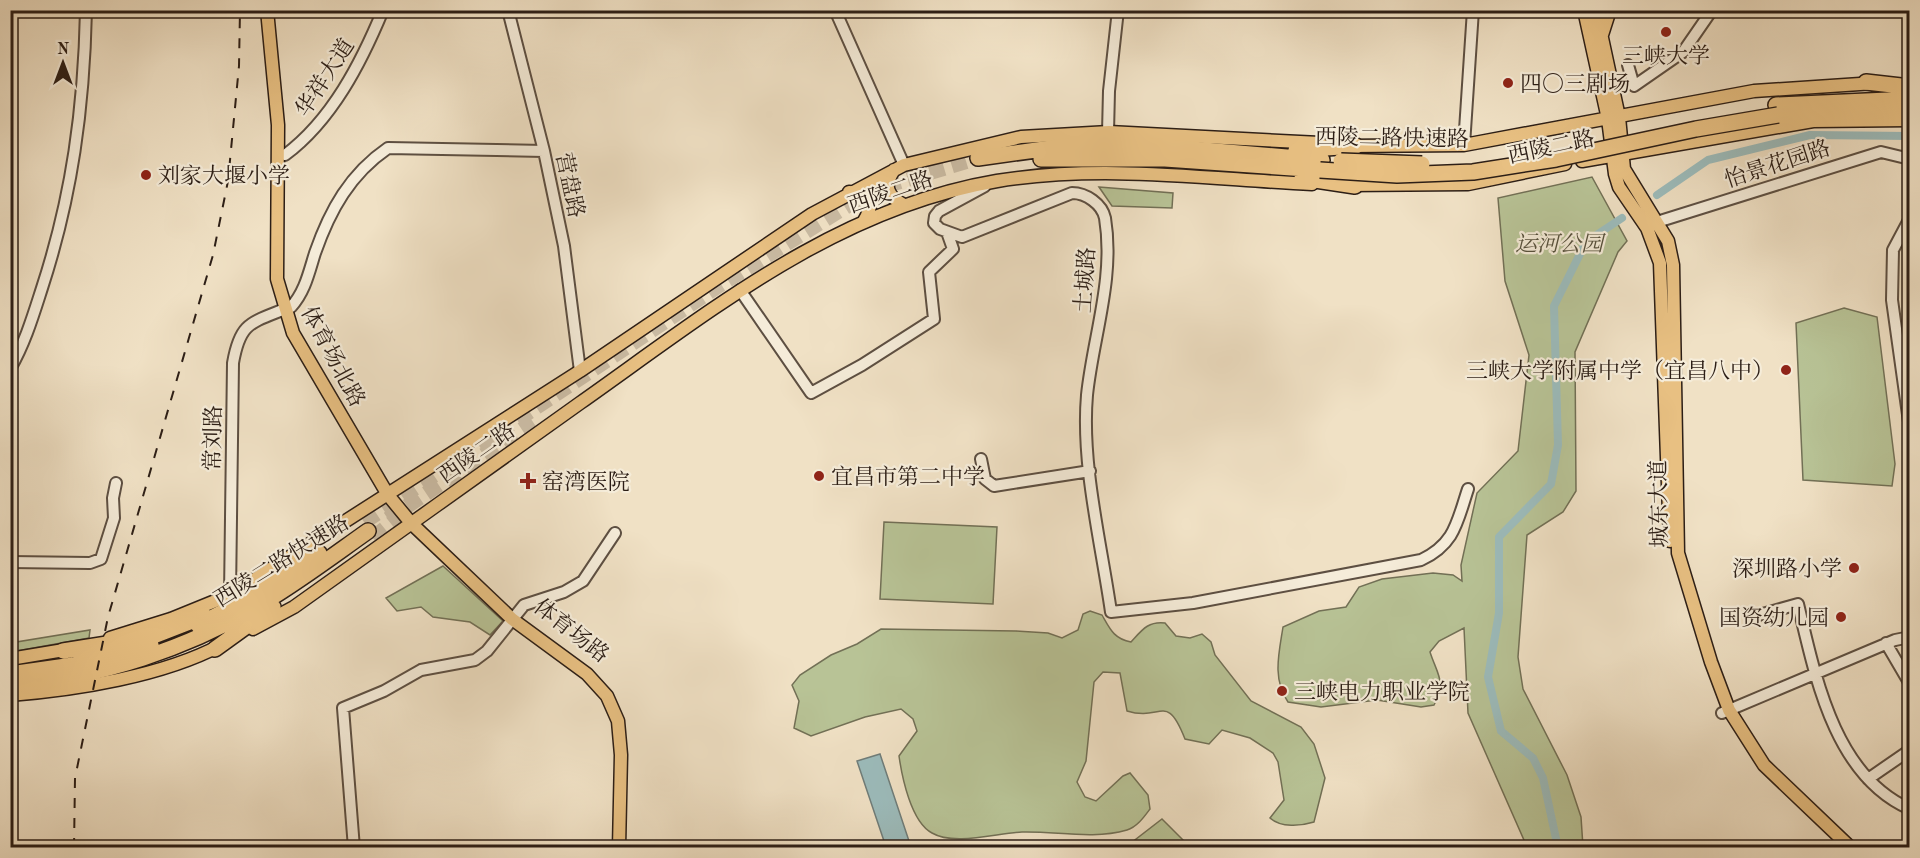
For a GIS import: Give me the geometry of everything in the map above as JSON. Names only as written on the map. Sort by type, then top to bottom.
[{"type":"highway","points":[[1866,82],[1910,86]]},
{"type":"highway","name":"西陵二路快速路","points":[[1321,165],[1052,157],[980,162],[1073,145],[1145,145],[1234,152],[1397,176],[1473,172],[1556,159],[1777,110],[1910,99]]},
{"type":"highway","name":"西陵二路快速路","points":[[1777,110],[1910,110]]},
{"type":"highway","points":[[1234,152],[1356,146]]},
{"type":"highway","points":[[1165,159],[1355,186]]},
{"type":"highway","points":[[215,649],[369,530]]},
{"type":"highway","name":"西陵二路快速路","points":[[10,674],[134,656],[252,597],[369,530]]},
{"type":"highway","name":"西陵二路快速路","points":[[10,685],[48,682],[134,656],[247,612],[369,530]]},
{"type":"highway","points":[[63,651],[151,637],[252,597]]},
{"type":"main road","name":"体育场北路","points":[[267,10],[278,125],[277,279],[296,331],[391,493]]},
{"type":"main road","name":"体育场北路","points":[[275,10],[286,124],[281,243],[288,308]]},
{"type":"main road","points":[[1584,10],[1613,118]]},
{"type":"main road","points":[[1596,10],[1602,36],[1613,118]]},
{"type":"main road","points":[[1602,36],[1610,10]]},
{"type":"main road","name":"西陵二路","points":[[10,659],[63,651],[171,619],[230,595],[580,371],[765,245],[849,192],[899,167],[1021,137],[1108,132],[1356,146],[1464,145],[1754,91],[1866,82]]},
{"type":"main road","name":"城东大道","points":[[1613,118],[1619,187],[1647,228],[1660,262],[1671,554],[1704,666],[1758,769],[1841,848]]},
{"type":"main road","name":"西陵二路","points":[[10,695],[44,693],[129,677],[215,649],[294,607],[740,290],[827,237],[904,205],[994,182],[1055,173],[1109,172],[1355,186],[1468,184],[1616,154],[1813,121],[1910,120]]},
{"type":"main road","name":"城东大道","points":[[1616,154],[1630,182],[1668,241],[1673,265],[1678,553],[1726,711],[1764,765],[1851,848]]},
{"type":"main road","points":[[899,167],[888,178],[888,190],[892,198],[904,205]]},
{"type":"main road","points":[[849,192],[864,194],[868,198],[870,208],[864,221]]},
{"type":"main road","name":"体育场路","points":[[391,493],[414,521],[514,616],[586,674],[613,706],[618,721],[621,755],[619,848]]},
{"type":"main road","name":"体育场路","points":[[514,616],[597,674],[617,700],[627,740],[625,848]]},
{"type":"street","points":[[10,369],[22,348],[54,251],[76,160],[85,76],[86,10]]},
{"type":"street","name":"华祥大道","points":[[285,155],[303,141],[329,110],[365,52],[383,10]]},
{"type":"street","name":"营盘路","points":[[508,10],[544,151],[564,246],[580,371]]},
{"type":"street","points":[[836,10],[899,167]]},
{"type":"street","points":[[1108,132],[1109,91],[1118,10]]},
{"type":"street","points":[[1464,145],[1473,10]]},
{"type":"street","points":[[1628,65],[1634,86],[1683,52],[1712,10]]},
{"type":"street","points":[[288,308],[301,297],[322,233],[348,184],[369,161],[388,148],[544,151]]},
{"type":"street","name":"怡景花园路","points":[[1657,222],[1881,152],[1910,159]]},
{"type":"street","points":[[740,290],[811,393],[862,365],[934,319],[929,272],[953,249],[947,232],[934,223],[935,216],[945,207],[994,182]]},
{"type":"street","name":"土城路","points":[[947,232],[962,237],[1072,193],[1082,193],[1103,211],[1106,238],[1104,305],[1087,394],[1086,444],[1111,612],[1215,599],[1421,560],[1439,552],[1454,530],[1468,489]]},
{"type":"street","points":[[1910,218],[1893,250],[1892,300],[1910,429]]},
{"type":"street","name":"常刘路","points":[[230,595],[233,363],[237,339],[246,327],[257,320],[288,308]]},
{"type":"street","points":[[981,459],[985,478],[994,486],[1090,471]]},
{"type":"street","points":[[10,562],[90,563],[101,559],[114,518],[113,498],[116,483]]},
{"type":"street","points":[[354,848],[344,708],[421,669],[475,660],[487,651],[524,605],[564,592],[583,580],[615,533]]},
{"type":"street","points":[[1759,615],[1798,604],[1815,674],[1830,720],[1868,779],[1900,805],[1910,809]]},
{"type":"street","points":[[1726,711],[1886,644],[1910,637]]},
{"type":"street","points":[[1886,644],[1910,684]]},
{"type":"street","points":[[1868,779],[1910,750]]},
{"type":"street","points":[[1899,757],[1910,764]]},
{"type":"green space","name":"运河公园","points":[[1592,177],[1627,241],[1618,252],[1575,352],[1576,491],[1563,512],[1527,535],[1518,657],[1523,689],[1567,775],[1581,817],[1583,847],[1527,847],[1468,713],[1464,628],[1439,641],[1430,652],[1440,678],[1440,690],[1434,705],[1421,707],[1377,700],[1321,707],[1288,702],[1280,684],[1278,666],[1283,627],[1319,611],[1346,607],[1359,587],[1382,579],[1433,573],[1453,575],[1462,581],[1461,565],[1477,493],[1518,451],[1529,355],[1505,281],[1498,198]]},
{"type":"green space","points":[[1099,187],[1173,193],[1172,208],[1112,206]]},
{"type":"green space","points":[[1844,308],[1877,317],[1895,464],[1892,486],[1803,480],[1796,323]]},
{"type":"green space","points":[[884,522],[997,527],[993,604],[880,599]]},
{"type":"green space","points":[[443,566],[503,621],[490,635],[470,622],[433,617],[421,607],[397,611],[386,598]]},
{"type":"green space","points":[[1090,611],[1102,615],[1113,633],[1125,641],[1131,642],[1146,627],[1154,623],[1165,623],[1176,636],[1190,638],[1202,634],[1211,642],[1215,655],[1251,701],[1301,727],[1314,744],[1325,778],[1314,822],[1285,825],[1270,818],[1284,800],[1278,762],[1273,753],[1250,738],[1222,730],[1209,744],[1185,739],[1173,716],[1168,712],[1127,711],[1120,673],[1103,672],[1094,682],[1086,761],[1077,782],[1085,797],[1096,801],[1123,776],[1130,773],[1148,795],[1150,809],[1143,818],[1131,829],[1114,833],[1088,835],[1022,832],[964,839],[941,837],[932,833],[918,819],[909,798],[899,756],[917,731],[913,719],[901,709],[865,717],[811,736],[794,728],[799,701],[792,685],[800,675],[831,655],[857,644],[881,629],[1016,631],[1048,633],[1062,638],[1078,630],[1083,614]]},
{"type":"green space","points":[[11,629],[17,629],[16,642],[90,630],[89,638],[11,652]]},
{"type":"green space","points":[[1162,819],[1190,847],[1133,847],[1131,843]]},
{"type":"water","points":[[880,754],[911,847],[886,847],[857,761]]},
{"type":"waterway","points":[[1657,195],[1708,160],[1810,135],[1910,136]]},
{"type":"waterway","points":[[1558,848],[1543,778],[1533,758],[1501,731],[1488,677],[1499,613],[1499,537],[1551,484],[1558,445],[1554,306],[1586,242],[1622,218]]},
{"type":"tunnel","points":[[364,522],[717,287],[852,203],[882,187],[978,158]]},
{"type":"tunnel","points":[[388,519],[533,422]]},
{"type":"tunnel","points":[[373,538],[399,517]]},
{"type":"railway","points":[[74,848],[75,778],[108,617],[213,255],[228,181],[239,66],[240,10]]},
{"type":"place","name":"三峡大学","points":[[1666,32]]},
{"type":"place","name":"四〇三剧场","points":[[1508,83]]},
{"type":"place","name":"刘家大堰小学","points":[[146,175]]},
{"type":"place","name":"三峡大学附属中学（宜昌八中）","points":[[1786,370]]},
{"type":"place","name":"宜昌市第二中学","points":[[819,476]]},
{"type":"place","name":"窑湾医院","points":[[528,481]]},
{"type":"place","name":"深圳路小学","points":[[1854,568]]},
{"type":"place","name":"国资幼儿园","points":[[1841,617]]},
{"type":"place","name":"三峡电力职业学院","points":[[1282,691]]}]
